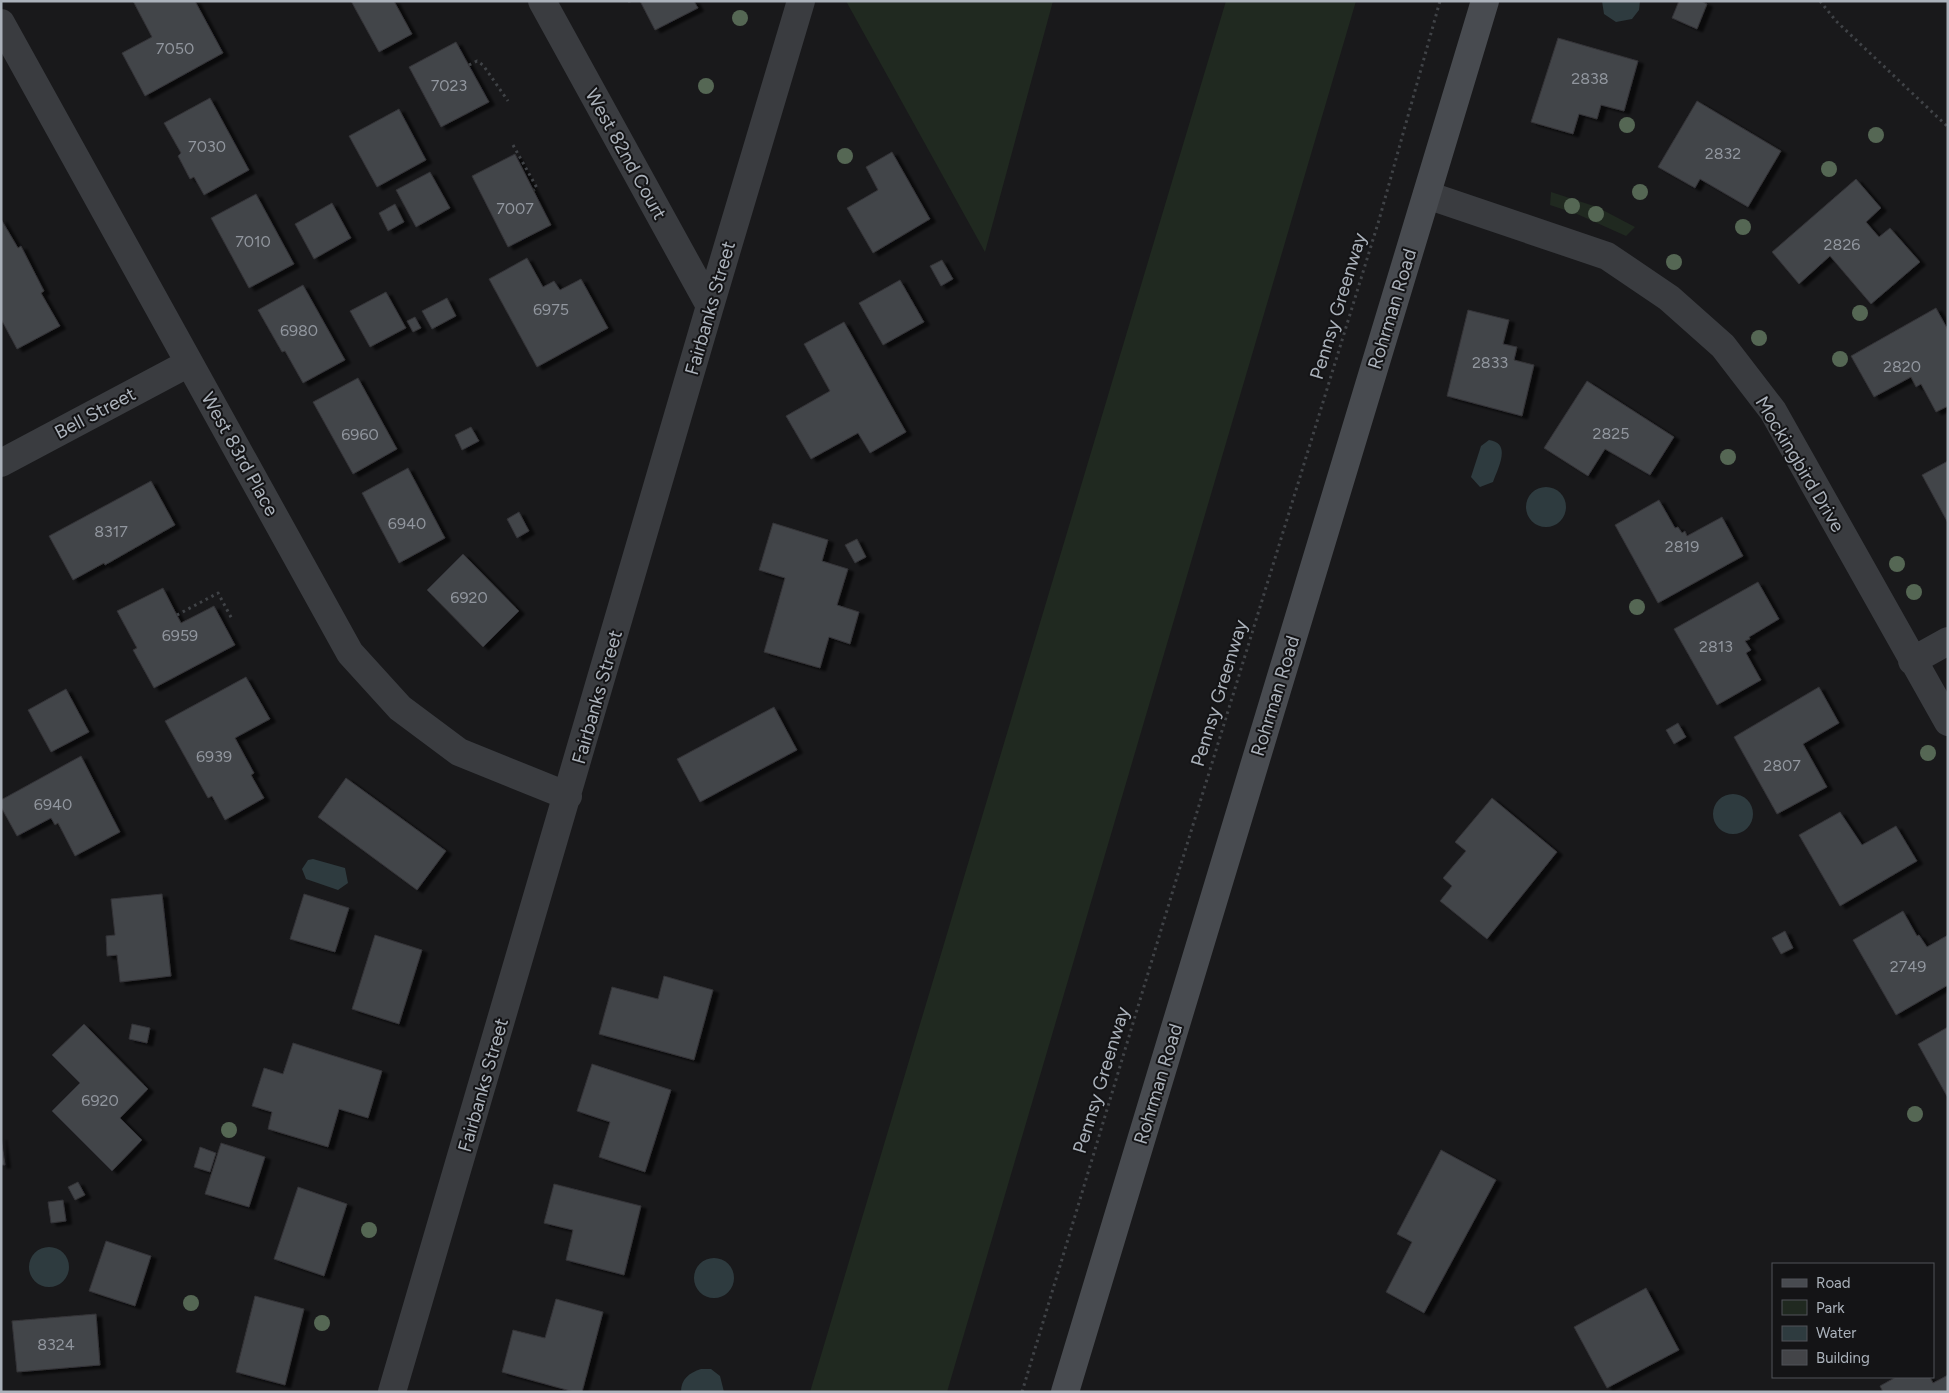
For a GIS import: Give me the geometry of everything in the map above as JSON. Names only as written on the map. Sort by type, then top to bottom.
[{"type":"street","name":"West 82nd Court","points":[[542,1],[710,306]]},
{"type":"street","name":"Fairbanks Street","points":[[392,1392],[801,1]]},
{"type":"street","name":"Rohrman Road","points":[[1065,1392],[1486,1]]},
{"type":"street","name":"West 83rd Place","points":[[1,23],[350,653],[400,708],[459,752],[568,796]]},
{"type":"street","name":"Mockingbird Drive","points":[[1427,195],[1607,256],[1669,298],[1723,346],[1773,411],[1948,722]]},
{"type":"street","name":"Bell Street","points":[[1,463],[189,363]]},
{"type":"street","points":[[1912,661],[1948,641]]},
{"type":"path","name":"Pennsy Greenway","points":[[1022,1392],[1373,239],[1440,1]]},
{"type":"path","points":[[1820,1],[1836,21],[1948,127]]},
{"type":"path","points":[[469,65],[477,62],[483,65],[508,101]]},
{"type":"path","points":[[513,145],[537,188],[534,190]]},
{"type":"path","points":[[177,614],[218,593],[232,619]]},
{"type":"green space","points":[[846,1],[1053,1],[985,252]]},
{"type":"green space","points":[[1226,1],[1356,1],[947,1392],[810,1392]]},
{"type":"green space","points":[[1551,192],[1597,207],[1635,227],[1626,236],[1577,214],[1550,205]]},
{"type":"water","points":[[1602,1],[1640,1],[1639,10],[1632,19],[1616,22],[1604,14]]},
{"type":"water","points":[[1489,440],[1496,442],[1500,446],[1502,457],[1493,482],[1480,487],[1471,477],[1481,446]]},
{"type":"water","points":[[1550,487],[1557,490],[1563,496],[1566,507],[1565,515],[1557,524],[1550,527],[1542,527],[1535,524],[1527,515],[1526,503],[1529,496],[1538,488]]},
{"type":"water","points":[[1737,794],[1744,797],[1750,803],[1753,814],[1752,822],[1744,831],[1737,834],[1729,834],[1722,831],[1714,822],[1713,810],[1716,803],[1725,795]]},
{"type":"water","points":[[313,859],[345,868],[348,883],[338,890],[306,879],[302,869],[308,860]]},
{"type":"water","points":[[49,1247],[63,1253],[69,1267],[63,1281],[49,1287],[35,1281],[29,1267],[35,1253]]},
{"type":"water","points":[[714,1258],[728,1264],[734,1278],[728,1292],[714,1298],[700,1292],[694,1278],[700,1264]]},
{"type":"water","points":[[701,1369],[711,1369],[720,1376],[724,1392],[681,1392],[682,1383],[686,1377]]},
{"type":"building","points":[[133,1],[195,1],[223,53],[145,96],[122,53],[152,37]]},
{"type":"building","points":[[351,1],[394,1],[412,34],[379,52]]},
{"type":"building","points":[[640,1],[694,1],[698,8],[655,30]]},
{"type":"building","points":[[1679,1],[1701,1],[1707,4],[1697,29],[1672,18]]},
{"type":"building","points":[[1558,38],[1638,61],[1624,111],[1601,105],[1597,119],[1579,114],[1573,134],[1531,122]]},
{"type":"building","points":[[456,42],[489,102],[441,127],[409,67]]},
{"type":"building","points":[[210,98],[249,170],[204,195],[194,177],[190,179],[178,156],[181,153],[164,123]]},
{"type":"building","points":[[1697,101],[1781,151],[1748,207],[1700,179],[1695,188],[1658,167]]},
{"type":"building","points":[[399,109],[426,160],[377,187],[349,136]]},
{"type":"building","points":[[892,152],[930,219],[873,253],[847,208],[878,190],[866,167]]},
{"type":"building","points":[[515,154],[551,225],[508,247],[472,176]]},
{"type":"building","points":[[430,172],[450,208],[416,227],[396,190]]},
{"type":"building","points":[[1856,179],[1881,208],[1866,222],[1879,237],[1890,228],[1920,262],[1871,304],[1830,256],[1799,284],[1772,252]]},
{"type":"building","points":[[256,194],[294,264],[249,288],[211,218]]},
{"type":"building","points":[[332,203],[351,238],[314,259],[295,224]]},
{"type":"building","points":[[395,204],[404,222],[388,231],[379,213]]},
{"type":"building","points":[[1,219],[18,248],[21,246],[44,291],[41,293],[60,326],[17,349],[1,319]]},
{"type":"building","points":[[527,258],[543,287],[554,281],[560,290],[581,279],[608,328],[537,367],[489,279]]},
{"type":"building","points":[[942,260],[953,279],[941,286],[930,266]]},
{"type":"building","points":[[900,280],[924,322],[883,345],[859,303]]},
{"type":"building","points":[[303,285],[345,360],[303,383],[285,351],[282,352],[258,310]]},
{"type":"building","points":[[386,292],[406,328],[370,347],[350,311]]},
{"type":"building","points":[[447,298],[456,316],[432,329],[422,311]]},
{"type":"building","points":[[1936,308],[1948,330],[1948,406],[1936,412],[1921,384],[1916,387],[1911,377],[1874,397],[1851,356]]},
{"type":"building","points":[[1468,310],[1509,320],[1503,344],[1517,347],[1514,360],[1534,365],[1522,416],[1447,396]]},
{"type":"building","points":[[415,317],[421,328],[413,332],[407,321]]},
{"type":"building","points":[[844,322],[906,432],[870,453],[858,433],[811,459],[786,416],[830,391],[804,344]]},
{"type":"building","points":[[358,378],[397,449],[353,474],[313,402]]},
{"type":"building","points":[[1587,381],[1674,437],[1650,475],[1605,449],[1588,476],[1544,448]]},
{"type":"building","points":[[471,427],[479,441],[462,450],[455,435]]},
{"type":"building","points":[[1948,461],[1948,523],[1922,475]]},
{"type":"building","points":[[408,468],[445,538],[399,563],[362,493]]},
{"type":"building","points":[[151,481],[175,525],[105,565],[104,563],[73,580],[49,536]]},
{"type":"building","points":[[1659,500],[1675,528],[1678,527],[1682,533],[1685,531],[1687,536],[1722,517],[1743,556],[1658,603],[1615,525]]},
{"type":"building","points":[[519,512],[529,531],[517,538],[507,519]]},
{"type":"building","points":[[773,523],[828,540],[822,561],[848,569],[837,605],[859,612],[850,644],[829,637],[820,668],[764,652],[785,578],[759,570]]},
{"type":"building","points":[[857,539],[866,557],[855,563],[845,545]]},
{"type":"building","points":[[463,554],[519,611],[483,647],[427,590]]},
{"type":"building","points":[[1758,582],[1779,619],[1745,641],[1751,650],[1746,653],[1761,680],[1717,705],[1674,629]]},
{"type":"building","points":[[163,588],[181,623],[214,606],[235,645],[154,688],[133,650],[137,648],[117,611]]},
{"type":"building","points":[[246,677],[270,719],[235,738],[254,773],[251,775],[264,798],[225,820],[212,796],[208,798],[165,721]]},
{"type":"building","points":[[1819,687],[1839,723],[1803,744],[1827,787],[1777,814],[1734,737]]},
{"type":"building","points":[[66,689],[89,732],[51,752],[28,710]]},
{"type":"building","points":[[774,707],[797,750],[700,802],[677,759]]},
{"type":"building","points":[[1678,723],[1686,737],[1674,744],[1666,730]]},
{"type":"building","points":[[81,756],[120,832],[75,856],[58,823],[55,825],[51,818],[17,836],[1,807],[1,800]]},
{"type":"building","points":[[346,778],[446,851],[417,890],[318,817]]},
{"type":"building","points":[[1492,798],[1557,852],[1487,939],[1440,901],[1452,886],[1443,878],[1466,851],[1455,842]]},
{"type":"building","points":[[1840,812],[1862,845],[1896,826],[1917,861],[1840,906],[1799,835]]},
{"type":"building","points":[[162,894],[171,976],[120,982],[117,955],[107,956],[106,936],[115,935],[111,899]]},
{"type":"building","points":[[304,894],[349,908],[335,952],[290,939]]},
{"type":"building","points":[[1903,911],[1917,936],[1919,935],[1927,947],[1948,935],[1948,985],[1896,1015],[1853,940]]},
{"type":"building","points":[[1785,931],[1793,948],[1781,954],[1772,938]]},
{"type":"building","points":[[375,935],[422,950],[399,1024],[352,1009]]},
{"type":"building","points":[[664,976],[713,990],[694,1060],[599,1034],[612,987],[658,999]]},
{"type":"building","points":[[84,1024],[148,1089],[120,1118],[142,1140],[112,1171],[52,1111],[80,1083],[52,1055]]},
{"type":"building","points":[[132,1024],[150,1028],[147,1043],[129,1039]]},
{"type":"building","points":[[1948,1027],[1948,1098],[1918,1044]]},
{"type":"building","points":[[293,1043],[382,1071],[368,1118],[339,1109],[328,1147],[268,1129],[272,1112],[252,1106],[264,1068],[283,1074]]},
{"type":"building","points":[[592,1064],[671,1090],[645,1172],[599,1157],[610,1122],[577,1111]]},
{"type":"building","points":[[1,1137],[5,1165],[1,1165]]},
{"type":"building","points":[[221,1143],[265,1157],[249,1207],[205,1194]]},
{"type":"building","points":[[200,1147],[216,1153],[210,1172],[194,1167]]},
{"type":"building","points":[[1441,1150],[1496,1180],[1424,1313],[1386,1292],[1412,1242],[1397,1234]]},
{"type":"building","points":[[78,1182],[85,1195],[75,1200],[68,1187]]},
{"type":"building","points":[[554,1184],[641,1206],[624,1275],[566,1260],[573,1230],[544,1223]]},
{"type":"building","points":[[298,1187],[347,1204],[324,1276],[274,1259]]},
{"type":"building","points":[[63,1200],[66,1221],[51,1223],[48,1202]]},
{"type":"building","points":[[106,1241],[151,1256],[135,1306],[89,1291]]},
{"type":"building","points":[[1646,1288],[1679,1350],[1607,1388],[1574,1327]]},
{"type":"building","points":[[255,1296],[304,1309],[285,1385],[236,1372]]},
{"type":"building","points":[[556,1299],[603,1312],[582,1392],[574,1392],[502,1372],[513,1330],[545,1338]]},
{"type":"building","points":[[96,1314],[100,1365],[17,1372],[12,1321]]},
{"type":"building","points":[[1948,1375],[1948,1392],[1883,1392],[1880,1386],[1894,1378],[1930,1378],[1933,1383]]}]
